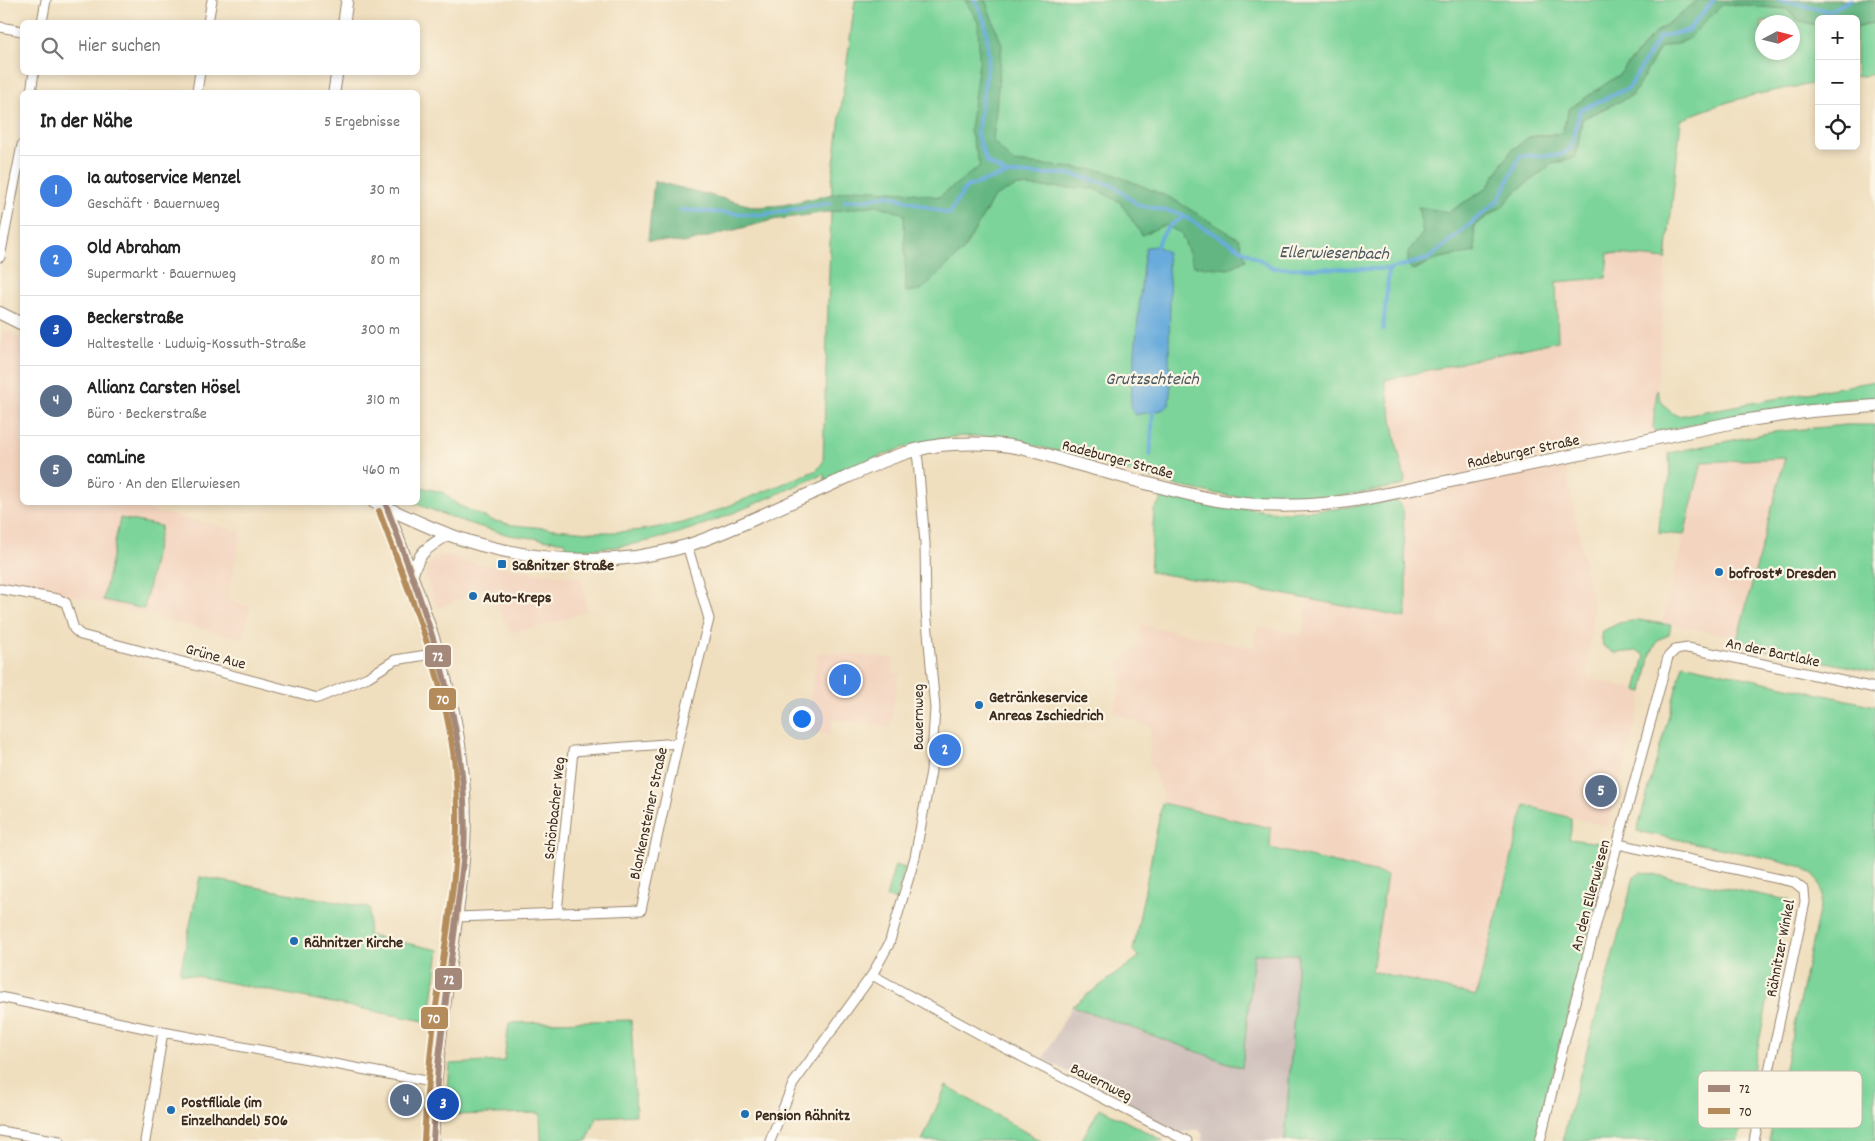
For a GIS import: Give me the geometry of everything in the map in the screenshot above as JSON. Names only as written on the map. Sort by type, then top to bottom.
[{"type":"main road","points":[[0,313],[20,323]]},
{"type":"main road","name":"Radeburger Straße","points":[[386,505],[449,534],[480,545],[537,556],[599,560],[642,556],[687,545],[731,529],[877,464],[916,450],[935,446],[981,443],[1017,447],[1199,497],[1287,507],[1333,504],[1373,498],[1735,422],[1820,410],[1875,406]]},
{"type":"street","points":[[42,20],[46,0]]},
{"type":"street","points":[[208,20],[212,0]]},
{"type":"street","points":[[344,20],[347,0]]},
{"type":"street","points":[[0,27],[20,31]]},
{"type":"street","points":[[31,90],[34,75]]},
{"type":"street","points":[[197,90],[200,75]]},
{"type":"street","points":[[334,90],[336,75]]},
{"type":"street","points":[[0,257],[20,155]]},
{"type":"street","name":"Bauernweg","points":[[770,1141],[793,1084],[872,975],[888,944],[914,857],[931,771],[935,708],[926,610],[924,534],[916,450]]},
{"type":"street","points":[[386,505],[439,653],[456,720],[464,780],[464,852],[443,1016],[436,1083],[433,1141]]},
{"type":"street","points":[[412,575],[424,550],[449,534]]},
{"type":"street","name":"Blankensteiner Straße","points":[[457,917],[641,910],[678,743],[709,619],[687,545]]},
{"type":"street","name":"Grüne Aue","points":[[0,589],[58,599],[66,603],[74,629],[81,635],[318,698],[368,677],[395,660],[439,653]]},
{"type":"street","name":"An der Bartlake","points":[[1668,657],[1675,650],[1688,648],[1875,688]]},
{"type":"street","name":"An den Ellerwiesen","points":[[1540,1141],[1565,1039],[1668,657]]},
{"type":"street","name":"Schönbacher Weg","points":[[557,912],[573,751],[678,743]]},
{"type":"street","name":"Rähnitzer Winkel","points":[[1618,844],[1794,882],[1804,890],[1806,902],[1769,1071]]},
{"type":"street","name":"Bauernweg","points":[[872,975],[1003,1047],[1188,1141]]},
{"type":"street","points":[[0,997],[163,1032],[436,1083]]},
{"type":"street","points":[[145,1141],[163,1032]]},
{"type":"street","name":"Rähnitzer Winkel","points":[[1754,1141],[1757,1128]]},
{"type":"street","points":[[0,1132],[60,1141]]},
{"type":"shaded area","points":[[1608,253],[1666,259],[1653,427],[1656,432],[1404,485],[1405,479],[1385,380],[1557,341],[1556,282],[1606,278]]},
{"type":"shaded area","points":[[4,329],[20,338],[20,505],[128,505],[241,531],[228,601],[250,607],[243,639],[70,595],[0,582],[0,358]]},
{"type":"shaded area","points":[[1786,458],[1737,638],[1662,622],[1702,462]]},
{"type":"shaded area","points":[[1565,464],[1593,607],[1587,677],[1643,692],[1609,824],[1605,826],[1525,805],[1477,996],[1372,971],[1386,875],[1269,848],[1271,828],[1162,803],[1163,796],[1149,760],[1151,727],[1113,712],[1122,686],[1118,663],[1139,646],[1141,624],[1253,648],[1258,626],[1302,635],[1308,599],[1406,618],[1403,509],[1396,500]]},
{"type":"shaded area","points":[[441,555],[456,556],[467,562],[478,564],[582,578],[587,610],[564,620],[510,633],[488,586],[437,609],[426,578],[428,566],[434,558]]},
{"type":"shaded area","points":[[818,652],[894,658],[893,673],[899,674],[890,727],[833,719],[830,735],[805,731]]},
{"type":"shaded area","points":[[1254,953],[1299,954],[1285,1141],[1201,1141],[1203,1135],[1198,1129],[1177,1133],[1122,1103],[1125,1095],[1112,1088],[1110,1094],[1043,1059],[1072,1006],[1242,1068]]},
{"type":"green space","points":[[855,0],[1698,0],[1652,36],[1619,75],[1569,109],[1562,133],[1529,137],[1511,151],[1486,189],[1449,212],[1423,233],[1408,252],[1413,270],[1440,258],[1475,252],[1474,226],[1503,206],[1514,193],[1552,164],[1576,157],[1582,119],[1633,95],[1660,48],[1687,40],[1723,4],[1787,9],[1792,15],[1755,15],[1755,60],[1800,60],[1800,21],[1815,25],[1815,84],[1731,101],[1681,120],[1666,259],[1608,253],[1606,278],[1556,282],[1558,341],[1385,380],[1405,479],[1404,485],[1307,500],[1269,500],[1231,496],[1175,485],[1024,443],[968,436],[920,443],[904,448],[872,459],[825,480],[824,474],[698,526],[666,537],[633,544],[600,548],[566,548],[566,542],[509,535],[461,521],[419,505],[420,487],[444,493],[456,504],[491,520],[513,525],[588,532],[642,530],[683,523],[817,470],[823,462],[832,179]]},
{"type":"green space","points":[[965,0],[985,0],[1002,45],[993,141],[1013,162],[1106,171],[1171,198],[1239,239],[1246,260],[1228,269],[1194,266],[1181,233],[1164,225],[1142,235],[1120,202],[1095,189],[1017,186],[994,197],[963,251],[921,290],[906,292],[904,214],[877,205],[773,220],[684,243],[648,240],[654,181],[756,207],[783,205],[855,189],[907,192],[939,197],[980,166],[970,131],[979,61],[978,22]]},
{"type":"green space","points":[[1698,0],[1875,0],[1875,22],[1860,27],[1860,15],[1815,15],[1815,25],[1800,21],[1800,15],[1792,15],[1787,9],[1723,4],[1687,40],[1660,48],[1633,95],[1582,119],[1576,157],[1552,164],[1514,193],[1503,206],[1474,225],[1475,252],[1440,258],[1412,270],[1408,264],[1408,252],[1423,233],[1418,207],[1449,212],[1486,189],[1511,151],[1529,137],[1562,133],[1569,109],[1619,75],[1652,36]]},
{"type":"green space","points":[[1875,22],[1875,74],[1860,76],[1860,60],[1860,27]]},
{"type":"green space","points":[[1875,381],[1875,397],[1848,399],[1742,415],[1656,432],[1653,427],[1657,390],[1664,406],[1678,416]]},
{"type":"green space","points":[[1845,425],[1875,425],[1875,672],[1736,644],[1785,458],[1702,462],[1684,535],[1659,533],[1660,512],[1670,478],[1669,453],[1773,432]]},
{"type":"green space","points":[[1164,495],[1265,511],[1287,512],[1333,509],[1396,500],[1403,509],[1406,618],[1272,592],[1150,572],[1154,510]]},
{"type":"green space","points":[[120,518],[161,526],[144,609],[103,600]]},
{"type":"green space","points":[[1638,620],[1671,625],[1669,635],[1659,639],[1651,653],[1643,692],[1636,690],[1645,656],[1638,651],[1615,653],[1603,646],[1601,632],[1619,623]]},
{"type":"green space","points":[[1683,664],[1875,706],[1875,1141],[1769,1141],[1772,1128],[1862,1128],[1862,1071],[1784,1071],[1822,897],[1820,885],[1813,874],[1803,867],[1777,860],[1637,831]]},
{"type":"green space","points":[[1162,803],[1271,828],[1270,848],[1387,875],[1372,971],[1476,996],[1525,805],[1571,818],[1569,839],[1600,843],[1601,847],[1598,858],[1607,860],[1536,1141],[1285,1141],[1298,954],[1254,954],[1242,1068],[1072,1006],[1139,957],[1133,951]]},
{"type":"green space","points":[[895,865],[905,868],[896,900],[886,897]]},
{"type":"green space","points":[[1641,872],[1789,900],[1753,1071],[1698,1071],[1698,1128],[1741,1128],[1738,1141],[1562,1141],[1634,877]]},
{"type":"green space","points":[[200,877],[370,908],[368,935],[439,950],[429,1022],[180,973]]},
{"type":"green space","points":[[631,1020],[636,1115],[597,1117],[587,1141],[541,1141],[540,1113],[446,1115],[450,1064],[504,1061],[509,1023]]},
{"type":"green space","points":[[946,1086],[1041,1141],[922,1141]]},
{"type":"green space","points":[[1100,1108],[1164,1141],[1081,1141]]},
{"type":"water","name":"Grutzschteich","points":[[1157,246],[1167,252],[1170,296],[1169,361],[1172,375],[1169,405],[1162,410],[1135,415],[1131,406],[1131,396],[1143,265],[1146,247]]},
{"type":"waterway","name":"Ellerwiesenbach","points":[[975,0],[985,22],[989,56],[977,135],[987,162],[1007,174],[1070,174],[1113,185],[1138,205],[1178,213],[1274,268],[1389,269],[1428,259],[1499,200],[1520,156],[1561,155],[1571,148],[1580,110],[1629,88],[1659,37],[1687,31],[1714,0]]},
{"type":"waterway","points":[[1779,0],[1829,11],[1851,0]]},
{"type":"waterway","points":[[845,201],[864,200],[888,195],[949,214],[966,187],[1007,174]]},
{"type":"waterway","points":[[680,210],[762,215],[830,203]]},
{"type":"waterway","points":[[1157,246],[1167,228],[1184,217]]},
{"type":"waterway","points":[[1383,329],[1389,269]]},
{"type":"waterway","points":[[1150,455],[1153,412]]},
{"type":"transit line","name":"72","points":[[386,505],[431,631],[443,674],[461,762],[464,807],[464,854],[438,1065],[433,1141]]},
{"type":"transit line","name":"70","points":[[379,511],[414,605],[435,669],[444,702],[455,768],[457,798],[455,860],[449,921],[433,1029],[424,1141]]},
{"type":"place","name":"Saßnitzer Straße","points":[[502,564]]},
{"type":"place","name":"bofrost* Dresden","points":[[1719,572]]},
{"type":"place","name":"Auto-Kreps","points":[[473,596]]},
{"type":"place","name":"1a autoservice Menzel","points":[[845,680]]},
{"type":"place","name":"Getränkeservice Anreas Zschiedrich","points":[[979,705]]},
{"type":"place","name":"Old Abraham","points":[[945,750]]},
{"type":"place","name":"camLine","points":[[1601,791]]},
{"type":"place","name":"Rähnitzer Kirche","points":[[294,941]]},
{"type":"place","name":"Allianz Carsten Hösel","points":[[406,1100]]},
{"type":"place","name":"Beckerstraße","points":[[443,1104]]},
{"type":"place","name":"Postfiliale (im Einzelhandel) 506","points":[[171,1110]]},
{"type":"place","name":"Pension Rähnitz","points":[[745,1114]]}]
